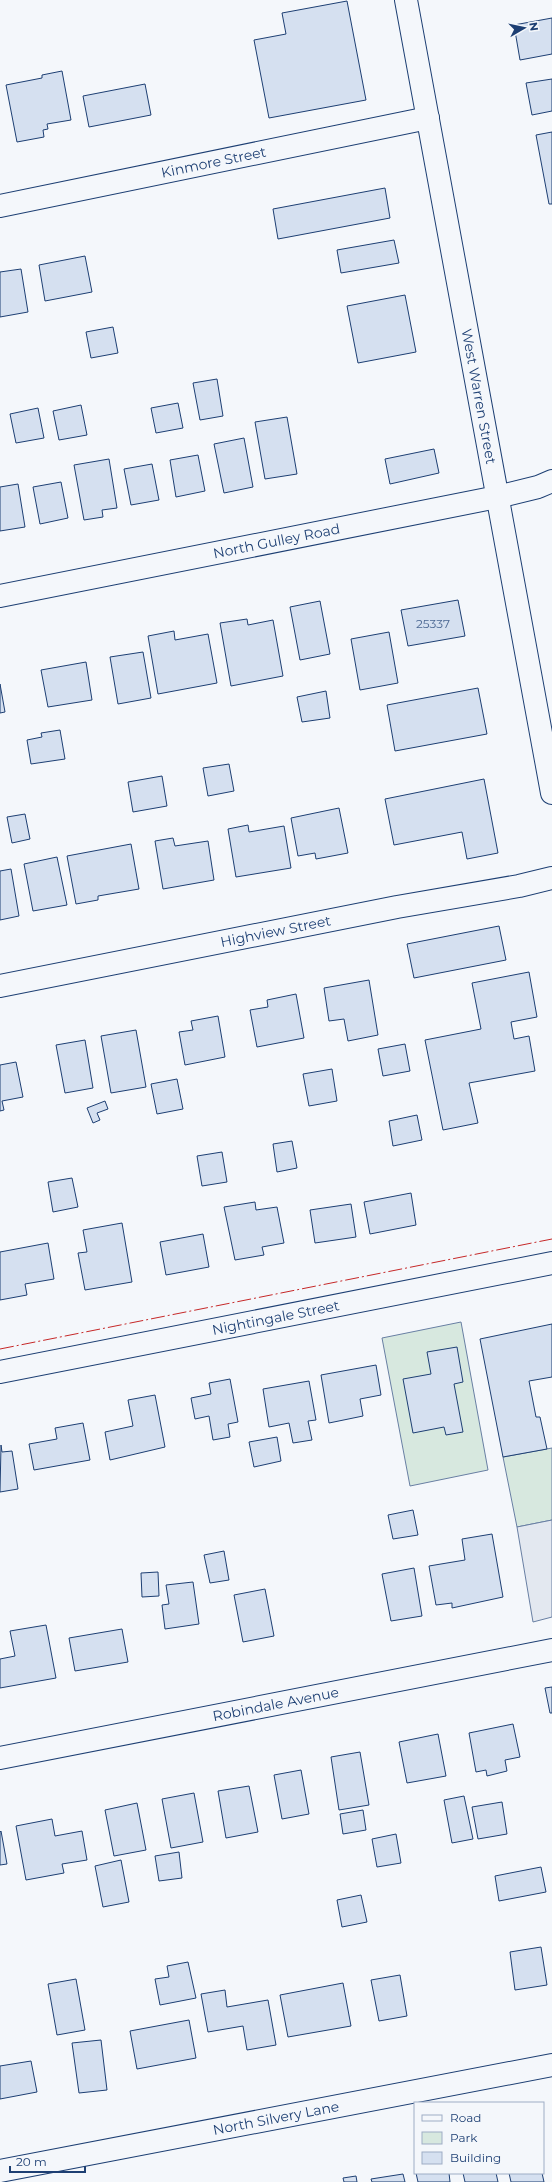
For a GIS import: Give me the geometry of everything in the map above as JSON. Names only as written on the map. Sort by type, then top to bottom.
[{"type":"street","name":"West Warren Street","points":[[406,0],[552,792]]},
{"type":"street","name":"Kinmore Street","points":[[0,206],[428,118]]},
{"type":"street","name":"North Gulley Road","points":[[0,596],[498,497],[538,487],[552,481]]},
{"type":"street","name":"Highview Street","points":[[0,986],[397,907],[519,886],[552,878]]},
{"type":"street","name":"Nightingale Street","points":[[0,1372],[552,1263]]},
{"type":"street","name":"Robindale Avenue","points":[[0,1758],[552,1650]]},
{"type":"street","name":"North Silvery Lane","points":[[0,2171],[552,2065]]},
{"type":"green space","points":[[461,1322],[488,1470],[410,1486],[382,1338]]},
{"type":"green space","points":[[552,1448],[552,1520],[517,1527],[503,1457]]},
{"type":"shaded area","points":[[552,1520],[552,1617],[533,1622],[517,1527]]},
{"type":"building","points":[[347,1],[366,100],[269,118],[254,40],[286,34],[282,13]]},
{"type":"building","points":[[552,18],[552,54],[520,60],[514,25]]},
{"type":"building","points":[[62,71],[71,120],[47,124],[48,129],[43,130],[44,137],[17,142],[6,85],[42,78],[42,75]]},
{"type":"building","points":[[552,79],[552,111],[532,115],[526,83]]},
{"type":"building","points":[[145,84],[151,115],[89,127],[83,96]]},
{"type":"building","points":[[552,132],[552,204],[549,204],[536,135]]},
{"type":"building","points":[[385,188],[390,218],[278,239],[273,209]]},
{"type":"building","points":[[394,240],[399,263],[341,273],[337,250]]},
{"type":"building","points":[[85,256],[92,292],[45,301],[39,265]]},
{"type":"building","points":[[21,269],[28,312],[0,317],[0,272]]},
{"type":"building","points":[[405,295],[416,352],[358,363],[347,306]]},
{"type":"building","points":[[113,327],[118,353],[91,358],[86,332]]},
{"type":"building","points":[[217,379],[223,416],[200,420],[193,383]]},
{"type":"building","points":[[178,403],[183,428],[156,433],[151,408]]},
{"type":"building","points":[[81,405],[87,435],[59,440],[53,411]]},
{"type":"building","points":[[38,408],[44,438],[16,443],[10,414]]},
{"type":"building","points":[[287,417],[297,474],[265,479],[255,422]]},
{"type":"building","points":[[244,438],[253,487],[224,493],[214,444]]},
{"type":"building","points":[[434,449],[439,473],[390,484],[385,459]]},
{"type":"building","points":[[198,455],[205,491],[176,497],[170,460]]},
{"type":"building","points":[[109,459],[117,508],[102,510],[103,517],[84,520],[74,465]]},
{"type":"building","points":[[152,464],[159,500],[131,505],[124,469]]},
{"type":"building","points":[[61,482],[68,518],[40,524],[33,487]]},
{"type":"building","points":[[18,484],[25,527],[0,531],[0,487]]},
{"type":"building","points":[[458,600],[465,636],[408,646],[401,610]]},
{"type":"building","points":[[320,601],[330,654],[300,660],[290,607]]},
{"type":"building","points":[[247,619],[248,625],[273,620],[283,676],[231,686],[220,623]]},
{"type":"building","points":[[174,631],[175,640],[208,634],[217,683],[158,694],[148,636]]},
{"type":"building","points":[[389,632],[398,683],[360,690],[351,639]]},
{"type":"building","points":[[143,652],[151,698],[118,704],[110,657]]},
{"type":"building","points":[[86,662],[92,700],[48,707],[41,670]]},
{"type":"building","points":[[0,684],[5,712],[0,713]]},
{"type":"building","points":[[478,688],[487,734],[395,751],[387,705]]},
{"type":"building","points":[[326,691],[330,718],[302,722],[297,697]]},
{"type":"building","points":[[60,730],[65,759],[31,764],[27,740],[42,737],[41,733]]},
{"type":"building","points":[[229,764],[234,791],[208,796],[203,768]]},
{"type":"building","points":[[162,776],[167,806],[133,812],[128,782]]},
{"type":"building","points":[[484,779],[498,853],[467,859],[462,832],[394,845],[385,799]]},
{"type":"building","points":[[339,808],[348,853],[316,859],[315,853],[298,856],[291,818]]},
{"type":"building","points":[[25,814],[30,839],[12,843],[7,817]]},
{"type":"building","points":[[248,825],[249,832],[284,826],[291,868],[236,877],[228,829]]},
{"type":"building","points":[[173,838],[175,846],[208,841],[214,880],[163,889],[155,841]]},
{"type":"building","points":[[131,844],[139,889],[98,896],[98,900],[76,904],[67,856]]},
{"type":"building","points":[[57,857],[67,905],[33,911],[24,864]]},
{"type":"building","points":[[11,869],[19,916],[0,920],[0,871]]},
{"type":"building","points":[[499,926],[506,960],[414,978],[407,944]]},
{"type":"building","points":[[529,972],[537,1017],[511,1022],[514,1039],[529,1036],[535,1071],[469,1083],[478,1123],[443,1130],[425,1040],[481,1029],[472,983]]},
{"type":"building","points":[[369,980],[378,1035],[348,1041],[344,1019],[329,1021],[324,988]]},
{"type":"building","points":[[296,994],[304,1038],[257,1047],[250,1010],[268,1007],[267,1000]]},
{"type":"building","points":[[218,1016],[225,1057],[185,1065],[179,1032],[193,1030],[191,1021]]},
{"type":"building","points":[[136,1030],[146,1087],[111,1093],[101,1036]]},
{"type":"building","points":[[85,1040],[93,1088],[65,1093],[56,1045]]},
{"type":"building","points":[[405,1044],[410,1071],[383,1076],[378,1049]]},
{"type":"building","points":[[16,1062],[23,1097],[2,1101],[4,1110],[0,1111],[0,1065]]},
{"type":"building","points":[[332,1069],[337,1101],[309,1106],[303,1074]]},
{"type":"building","points":[[177,1079],[183,1109],[157,1114],[151,1084]]},
{"type":"building","points":[[105,1101],[108,1109],[97,1113],[100,1120],[93,1123],[87,1108]]},
{"type":"building","points":[[417,1115],[422,1140],[393,1146],[389,1121]]},
{"type":"building","points":[[292,1141],[297,1168],[277,1172],[273,1144]]},
{"type":"building","points":[[222,1152],[227,1182],[202,1186],[197,1156]]},
{"type":"building","points":[[72,1178],[78,1207],[53,1212],[48,1182]]},
{"type":"building","points":[[411,1193],[416,1225],[370,1234],[364,1202]]},
{"type":"building","points":[[255,1202],[256,1210],[277,1207],[284,1243],[262,1247],[264,1255],[235,1260],[224,1207]]},
{"type":"building","points":[[351,1204],[356,1237],[315,1243],[310,1210]]},
{"type":"building","points":[[122,1223],[132,1282],[85,1290],[78,1253],[87,1252],[83,1230]]},
{"type":"building","points":[[203,1234],[209,1267],[166,1275],[160,1242]]},
{"type":"building","points":[[48,1243],[54,1279],[25,1284],[27,1295],[0,1300],[0,1252]]},
{"type":"building","points":[[552,1324],[552,1377],[529,1381],[536,1417],[540,1417],[547,1449],[503,1457],[480,1339]]},
{"type":"building","points":[[457,1347],[463,1382],[454,1384],[463,1432],[446,1435],[444,1427],[413,1433],[403,1379],[431,1374],[427,1352]]},
{"type":"building","points":[[376,1365],[381,1395],[360,1399],[363,1416],[329,1423],[321,1375]]},
{"type":"building","points":[[230,1379],[238,1422],[228,1424],[230,1437],[213,1440],[209,1416],[195,1419],[191,1398],[211,1394],[209,1383]]},
{"type":"building","points":[[309,1381],[316,1420],[308,1421],[312,1440],[293,1443],[289,1423],[269,1427],[263,1389]]},
{"type":"building","points":[[155,1395],[165,1447],[110,1460],[105,1432],[133,1426],[128,1400]]},
{"type":"building","points":[[83,1423],[90,1460],[34,1470],[29,1444],[57,1439],[55,1428]]},
{"type":"building","points":[[277,1437],[281,1461],[254,1467],[249,1442]]},
{"type":"building","points":[[1,1445],[2,1452],[12,1451],[18,1489],[0,1492]]},
{"type":"building","points":[[413,1510],[418,1535],[393,1539],[388,1515]]},
{"type":"building","points":[[492,1534],[503,1597],[452,1608],[452,1603],[436,1605],[429,1566],[465,1560],[462,1539]]},
{"type":"building","points":[[224,1551],[229,1580],[210,1583],[204,1555]]},
{"type":"building","points":[[414,1568],[422,1616],[391,1621],[382,1574]]},
{"type":"building","points":[[158,1572],[159,1596],[142,1597],[141,1573]]},
{"type":"building","points":[[193,1582],[199,1624],[165,1629],[162,1605],[169,1604],[166,1585]]},
{"type":"building","points":[[265,1589],[274,1636],[243,1642],[234,1595]]},
{"type":"building","points":[[46,1625],[56,1678],[0,1688],[0,1659],[15,1656],[10,1631]]},
{"type":"building","points":[[122,1629],[128,1662],[75,1671],[69,1638]]},
{"type":"building","points":[[552,1687],[552,1713],[550,1713],[545,1688]]},
{"type":"building","points":[[513,1724],[520,1757],[505,1760],[507,1771],[487,1776],[486,1770],[476,1772],[469,1733]]},
{"type":"building","points":[[438,1734],[446,1776],[407,1783],[399,1742]]},
{"type":"building","points":[[360,1752],[369,1805],[339,1810],[331,1757]]},
{"type":"building","points":[[301,1770],[309,1814],[282,1819],[274,1775]]},
{"type":"building","points":[[249,1786],[258,1832],[226,1838],[218,1791]]},
{"type":"building","points":[[194,1793],[203,1842],[171,1848],[162,1799]]},
{"type":"building","points":[[464,1796],[473,1839],[452,1843],[444,1800]]},
{"type":"building","points":[[502,1802],[507,1834],[478,1839],[472,1807]]},
{"type":"building","points":[[137,1803],[146,1850],[114,1856],[105,1810]]},
{"type":"building","points":[[363,1810],[366,1830],[343,1834],[340,1814]]},
{"type":"building","points":[[52,1819],[55,1836],[82,1831],[87,1860],[62,1864],[64,1873],[26,1880],[16,1826]]},
{"type":"building","points":[[1,1831],[7,1864],[0,1865],[0,1832]]},
{"type":"building","points":[[396,1834],[401,1863],[377,1867],[372,1839]]},
{"type":"building","points":[[179,1852],[182,1878],[159,1881],[155,1856]]},
{"type":"building","points":[[121,1860],[129,1902],[103,1907],[95,1866]]},
{"type":"building","points":[[541,1867],[546,1892],[499,1901],[495,1876]]},
{"type":"building","points":[[361,1895],[367,1922],[342,1927],[337,1900]]},
{"type":"building","points":[[541,1947],[547,1985],[515,1990],[510,1952]]},
{"type":"building","points":[[188,1962],[196,1998],[160,2005],[155,1979],[169,1977],[167,1966]]},
{"type":"building","points":[[400,1975],[407,2016],[379,2021],[371,1980]]},
{"type":"building","points":[[76,1979],[85,2030],[57,2035],[48,1984]]},
{"type":"building","points":[[343,1983],[351,2026],[288,2037],[280,1995]]},
{"type":"building","points":[[225,1990],[227,2007],[268,2000],[276,2045],[247,2050],[243,2026],[208,2032],[201,1994]]},
{"type":"building","points":[[189,2020],[196,2058],[137,2069],[130,2031]]},
{"type":"building","points":[[101,2040],[107,2090],[79,2093],[72,2043]]},
{"type":"building","points":[[31,2061],[37,2092],[0,2099],[0,2066]]},
{"type":"building","points":[[403,2174],[405,2182],[372,2182],[371,2179]]},
{"type":"building","points":[[416,2174],[449,2174],[450,2182],[418,2182]]},
{"type":"building","points":[[463,2174],[496,2174],[498,2182],[465,2182]]},
{"type":"building","points":[[509,2174],[542,2174],[544,2182],[511,2182]]},
{"type":"building","points":[[356,2176],[357,2182],[344,2182],[343,2178]]},
{"type":"power","points":[[0,1349],[552,1239]]}]
